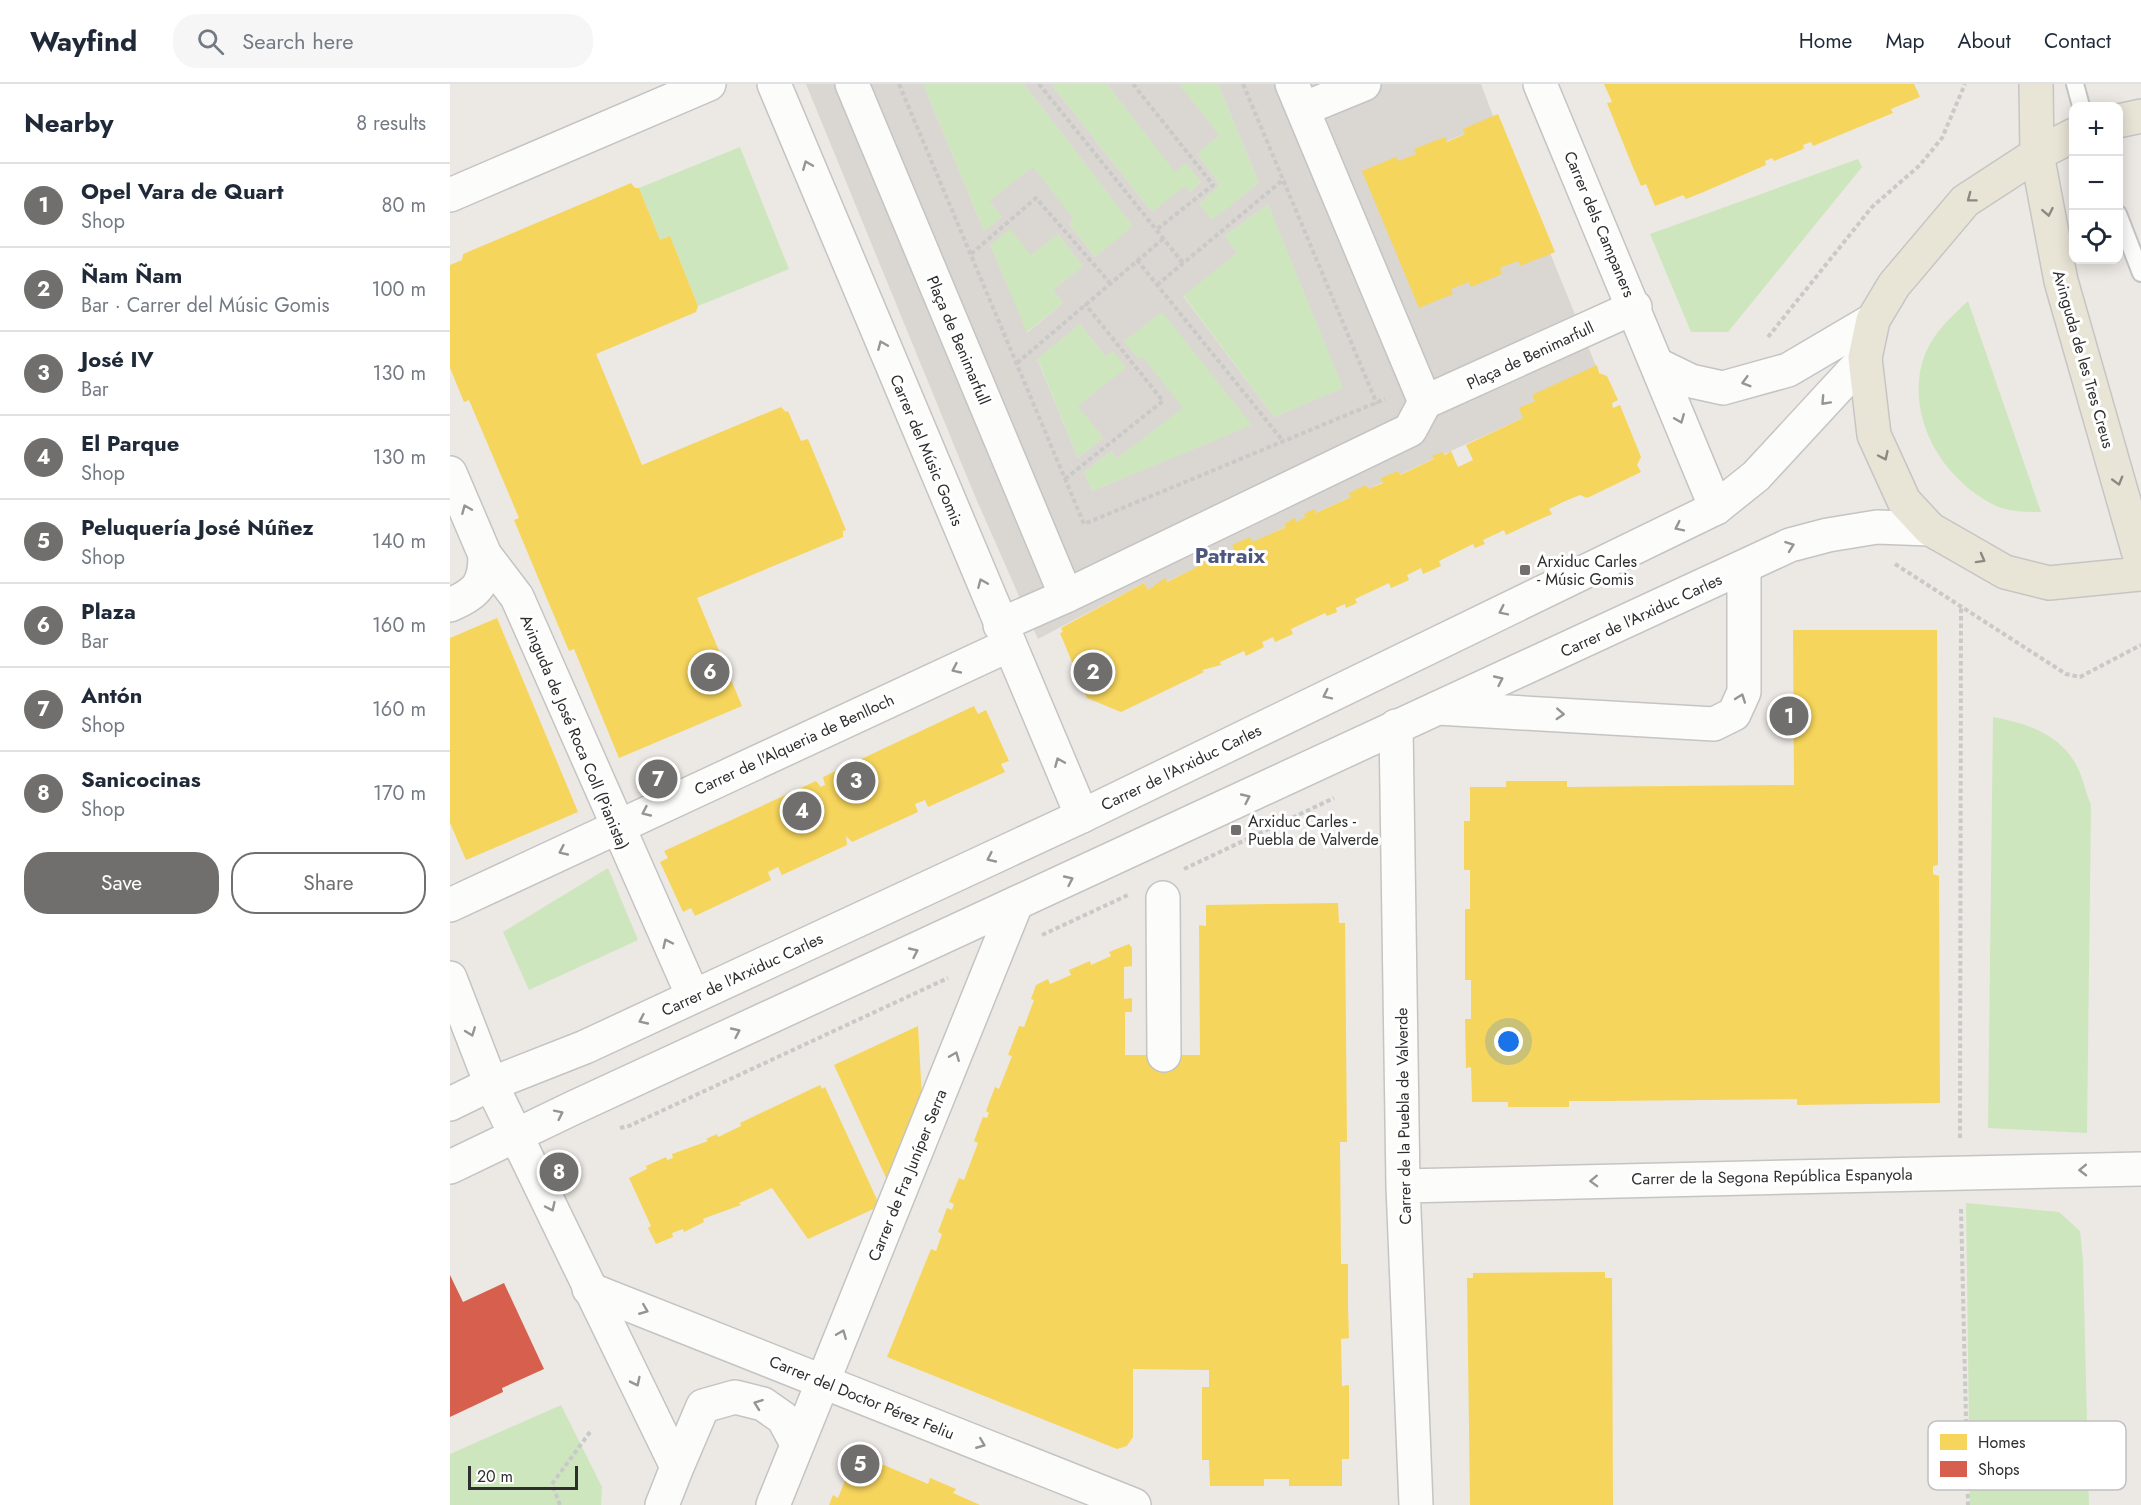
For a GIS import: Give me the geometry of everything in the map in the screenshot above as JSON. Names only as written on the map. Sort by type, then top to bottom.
[{"type":"main road","name":"Avinguda de les Tres Creus","points":[[2036,85],[2037,154],[2061,281],[2141,561]]},
{"type":"main road","points":[[2123,121],[2141,116]]},
{"type":"main road","points":[[2069,137],[2037,154],[1965,201],[1894,285],[1873,320],[1865,358],[1874,435],[1904,501],[1930,529],[2005,572],[2049,583],[2141,574]]},
{"type":"street","points":[[450,195],[709,84]]},
{"type":"street","name":"Carrer del Músic Gomis","points":[[774,84],[1082,816]]},
{"type":"street","name":"Plaça de Benimarfull","points":[[852,84],[1066,596]]},
{"type":"street","points":[[1005,635],[1066,596],[1410,429],[1425,402],[1297,96],[1364,84]]},
{"type":"street","name":"Carrer dels Campaners","points":[[1540,84],[1635,307],[1716,508]]},
{"type":"street","name":"Plaça de Benimarfull","points":[[1425,402],[1635,307]]},
{"type":"street","points":[[1658,365],[1691,381],[1723,388],[1788,370],[1873,320]]},
{"type":"street","name":"Carrer de l'Arxiduc Carles","points":[[450,1104],[491,1084],[585,1047],[1082,816],[1716,508],[1756,476],[1865,358]]},
{"type":"street","name":"Avinguda de José Roca Coll (Pianista)","points":[[450,473],[485,555],[517,597],[616,827],[693,996]]},
{"type":"street","name":"Carrer de l'Arxiduc Carles","points":[[450,1167],[1790,545],[1828,535],[1877,527],[1930,529]]},
{"type":"street","points":[[450,605],[468,597],[480,585],[485,571],[485,555]]},
{"type":"street","name":"Carrer de l'Arxiduc Carles","points":[[1438,708],[1714,724],[1734,714],[1744,692],[1744,568]]},
{"type":"street","name":"Carrer de l'Alqueria de Benlloch","points":[[450,905],[616,827],[1005,635]]},
{"type":"street","name":"Carrer de la Puebla de Valverde","points":[[1396,726],[1403,1186],[1416,1505]]},
{"type":"street","points":[[1163,898],[1164,1055]]},
{"type":"street","name":"Carrer de Fra Juníper Serra","points":[[772,1505],[1016,904]]},
{"type":"street","points":[[450,978],[491,1084],[677,1467]]},
{"type":"street","name":"Carrer de la Segona República Espanyola","points":[[1403,1186],[2141,1169]]},
{"type":"street","name":"Carrer del Doctor Pérez Feliu","points":[[589,1289],[1134,1505]]},
{"type":"street","points":[[662,1505],[703,1406],[735,1397],[764,1404],[783,1418],[797,1444]]},
{"type":"lane","points":[[2075,84],[2080,102]]},
{"type":"lane","points":[[2123,226],[2141,273]]},
{"type":"path","points":[[899,84],[1084,524],[1377,403],[1243,84]]},
{"type":"path","points":[[1039,84],[1183,263]]},
{"type":"path","points":[[1133,84],[1213,184],[1156,230]]},
{"type":"path","points":[[1766,339],[1872,207],[1920,165],[1942,138],[1965,84]]},
{"type":"path","points":[[1157,285],[1284,179]]},
{"type":"path","points":[[971,254],[1036,198],[1110,283]]},
{"type":"path","points":[[1017,363],[1162,239]]},
{"type":"path","points":[[1137,260],[1283,441]]},
{"type":"path","points":[[1065,479],[1163,401],[1085,304]]},
{"type":"path","points":[[1890,562],[2058,670],[2074,676],[2080,677],[2141,645]]},
{"type":"path","points":[[1961,606],[1960,1172],[1966,1421]]},
{"type":"path","points":[[609,1128],[629,1126],[949,977]]},
{"type":"path","points":[[560,1505],[552,1484],[590,1431]]},
{"type":"path","points":[[1968,1490],[1968,1505]]},
{"type":"green space","points":[[923,84],[1024,84],[1134,227],[1095,257],[1069,224],[1074,219],[989,201],[1002,217],[984,231]]},
{"type":"green space","points":[[1051,84],[1107,84],[1175,171],[1186,162],[1201,182],[1190,192],[1185,187],[1152,212]]},
{"type":"green space","points":[[1179,84],[1218,84],[1259,183],[1212,221],[1199,204],[1220,185],[1197,154],[1218,135]]},
{"type":"green space","points":[[740,147],[789,269],[698,306],[670,236],[660,240],[639,188]]},
{"type":"green space","points":[[1858,159],[1862,167],[1728,332],[1691,332],[1650,234]]},
{"type":"green space","points":[[1268,204],[1344,388],[1274,417],[1183,295],[1237,253],[1225,236]]},
{"type":"green space","points":[[1010,228],[1058,234],[1083,266],[1053,290],[1063,303],[1026,333],[990,245]]},
{"type":"green space","points":[[1968,301],[2041,512],[2004,509],[1973,492],[1942,460],[1923,420],[1919,398],[1919,376],[1925,354],[1938,332]]},
{"type":"green space","points":[[1162,311],[1253,425],[1092,491],[1084,472],[1111,451],[1117,458],[1142,356],[1138,360],[1124,341]]},
{"type":"green space","points":[[1080,324],[1105,356],[1113,350],[1127,368],[1079,406],[1103,438],[1078,458],[1037,358]]},
{"type":"green space","points":[[1993,717],[2038,730],[2067,751],[2077,766],[2091,805],[2087,1133],[1988,1128]]},
{"type":"green space","points":[[608,868],[638,940],[529,990],[503,932]]},
{"type":"green space","points":[[1966,1203],[2059,1212],[2080,1231],[2083,1261],[2087,1421],[1969,1421]]},
{"type":"green space","points":[[561,1405],[602,1487],[601,1505],[450,1505],[450,1454]]},
{"type":"green space","points":[[1970,1490],[2089,1490],[2089,1505],[1970,1505]]},
{"type":"shaded area","points":[[806,84],[923,84],[984,231],[1002,217],[989,201],[1033,167],[1074,219],[1069,224],[1095,257],[1133,226],[1024,84],[1051,84],[1152,212],[1185,186],[1190,192],[1201,182],[1186,163],[1175,172],[1107,84],[1179,84],[1219,135],[1197,154],[1220,185],[1199,204],[1212,220],[1259,183],[1218,84],[1481,84],[1495,121],[1369,174],[1421,301],[1548,248],[1598,371],[1520,408],[1523,418],[1148,590],[1144,583],[1038,639],[974,494]],"holes":[[[1268,204],[1343,388],[1274,417],[1183,296],[1237,253],[1225,236]],[[1010,229],[1031,255],[1058,234],[1083,266],[1053,290],[1063,303],[1027,333],[990,245]],[[1162,312],[1252,425],[1092,491],[1084,472],[1111,451],[1117,458],[1183,408],[1142,356],[1138,359],[1124,341]],[[1080,324],[1105,356],[1113,351],[1126,368],[1078,406],[1103,438],[1078,458],[1037,359]]]},
{"type":"building: Homes","points":[[1604,84],[1914,84],[1920,97],[1891,109],[1893,113],[1813,146],[1811,142],[1803,145],[1804,148],[1801,150],[1774,161],[1772,158],[1765,161],[1766,165],[1701,193],[1686,199],[1683,195],[1655,206],[1646,184],[1641,186],[1632,165],[1607,103],[1612,102]]},
{"type":"building: Homes","points":[[1498,114],[1555,252],[1520,266],[1518,261],[1500,268],[1502,274],[1471,287],[1469,282],[1451,289],[1453,294],[1419,308],[1362,171],[1396,157],[1398,161],[1416,154],[1414,149],[1445,137],[1447,142],[1465,134],[1463,129]]},
{"type":"building: Homes","points":[[631,183],[635,188],[639,188],[660,240],[670,236],[698,306],[696,312],[596,354],[642,465],[781,407],[786,412],[788,411],[801,441],[808,439],[846,530],[843,531],[843,537],[697,598],[742,706],[619,758],[574,649],[569,651],[542,587],[514,520],[519,518],[469,400],[464,402],[450,368],[450,265],[462,260],[463,254]]},
{"type":"building: Homes","points":[[1597,365],[1599,373],[1607,376],[1618,400],[1612,403],[1613,408],[1620,405],[1641,457],[1637,465],[1641,472],[1587,498],[1580,495],[1563,502],[1549,509],[1552,514],[1506,535],[1504,530],[1483,540],[1485,544],[1475,548],[1473,544],[1439,561],[1441,566],[1423,574],[1421,568],[1407,575],[1409,580],[1391,588],[1389,583],[1355,599],[1357,603],[1346,608],[1345,604],[1336,608],[1337,612],[1327,616],[1325,613],[1291,629],[1293,634],[1275,642],[1273,637],[1262,642],[1264,647],[1246,656],[1244,651],[1220,662],[1221,665],[1202,670],[1204,672],[1121,712],[1087,698],[1060,633],[1063,632],[1061,628],[1144,583],[1148,590],[1165,578],[1167,582],[1201,565],[1199,560],[1217,552],[1219,557],[1234,550],[1232,545],[1250,537],[1252,542],[1286,527],[1284,524],[1295,518],[1296,522],[1306,517],[1304,514],[1314,509],[1316,513],[1351,497],[1349,493],[1366,485],[1368,489],[1383,483],[1381,478],[1398,471],[1400,475],[1434,459],[1432,456],[1442,452],[1445,455],[1451,451],[1458,467],[1473,460],[1466,445],[1523,418],[1519,408],[1535,401],[1532,395]]},
{"type":"building: Homes","points":[[497,618],[578,812],[466,860],[450,823],[450,638]]},
{"type":"building: Homes","points":[[1793,630],[1937,630],[1938,865],[1933,866],[1933,874],[1939,876],[1940,1103],[1797,1105],[1797,1099],[1569,1101],[1569,1107],[1508,1107],[1508,1102],[1472,1102],[1471,1067],[1466,1068],[1465,1019],[1471,1019],[1471,980],[1465,980],[1465,909],[1470,909],[1470,870],[1464,870],[1464,821],[1470,821],[1470,787],[1506,787],[1506,781],[1567,781],[1567,787],[1794,785]]},
{"type":"building: Homes","points":[[974,706],[978,714],[986,710],[1009,761],[1001,764],[1005,772],[928,807],[925,800],[915,804],[918,812],[852,842],[846,836],[847,845],[782,875],[778,867],[768,872],[771,880],[695,916],[691,908],[683,912],[660,862],[668,858],[664,851],[816,781],[821,787],[825,785],[823,777]]},
{"type":"building: Homes","points":[[1338,903],[1339,923],[1345,923],[1347,1142],[1340,1142],[1341,1264],[1348,1264],[1349,1338],[1341,1339],[1342,1386],[1349,1385],[1349,1459],[1342,1459],[1342,1486],[1289,1486],[1289,1479],[1264,1479],[1264,1486],[1210,1486],[1209,1460],[1202,1460],[1202,1387],[1209,1387],[1209,1370],[1133,1369],[1133,1437],[1127,1446],[1117,1449],[887,1357],[931,1249],[936,1251],[942,1234],[938,1232],[947,1208],[952,1210],[954,1204],[949,1202],[959,1178],[964,1180],[978,1143],[974,1141],[983,1117],[987,1118],[989,1113],[986,1111],[995,1087],[999,1089],[1012,1056],[1008,1055],[1019,1026],[1024,1027],[1034,1000],[1031,999],[1036,985],[1048,979],[1050,984],[1071,975],[1069,970],[1090,961],[1091,965],[1111,956],[1109,952],[1129,944],[1132,948],[1132,966],[1124,967],[1124,999],[1132,998],[1132,1012],[1125,1012],[1125,1055],[1200,1055],[1199,925],[1206,926],[1206,905]]},
{"type":"building: Homes","points":[[918,1026],[922,1099],[889,1184],[834,1065]]},
{"type":"building: Homes","points":[[820,1085],[822,1089],[825,1087],[880,1206],[808,1239],[772,1188],[739,1203],[741,1205],[703,1219],[704,1222],[684,1232],[683,1229],[672,1233],[673,1237],[656,1244],[648,1228],[651,1226],[629,1178],[647,1169],[646,1166],[666,1157],[667,1160],[673,1158],[672,1154],[708,1141],[706,1139],[717,1134],[718,1137],[741,1126],[740,1123]]},
{"type":"building: Homes","points":[[1605,1272],[1605,1278],[1612,1278],[1613,1505],[1470,1505],[1467,1278],[1473,1278],[1473,1273]]},
{"type":"building: Homes","points":[[852,1447],[879,1457],[877,1462],[928,1484],[930,1478],[956,1489],[953,1493],[980,1505],[829,1505],[833,1495],[838,1498],[848,1473],[842,1471]]},
{"type":"building: Shops","points":[[450,1275],[463,1302],[504,1283],[544,1369],[502,1388],[503,1392],[450,1417]]},
{"type":"place","name":"Arxiduc Carles - Músic Gomis","points":[[1525,570]]},
{"type":"place","name":"Plaza","points":[[710,672]]},
{"type":"place","name":"Ñam Ñam","points":[[1093,672]]},
{"type":"place","name":"Opel Vara de Quart","points":[[1789,716]]},
{"type":"place","name":"Antón","points":[[658,779]]},
{"type":"place","name":"José IV","points":[[856,781]]},
{"type":"place","name":"El Parque","points":[[802,811]]},
{"type":"place","name":"Arxiduc Carles - Puebla de Valverde","points":[[1236,830]]},
{"type":"place","name":"Sanicocinas","points":[[559,1172]]},
{"type":"place","name":"Peluquería José Núñez","points":[[860,1464]]},
{"type":"district","name":"Patraix","points":[[1230,555]]}]
